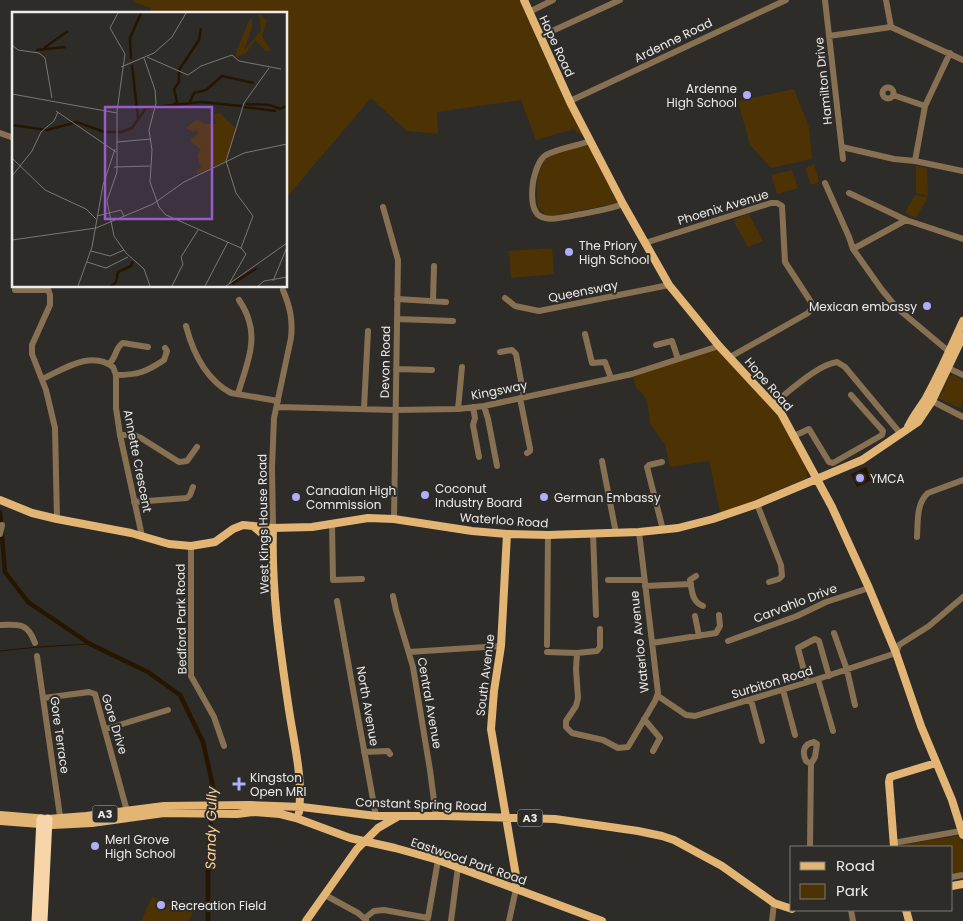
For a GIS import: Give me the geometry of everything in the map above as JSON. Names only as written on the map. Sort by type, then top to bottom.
[{"type":"highway","points":[[36,921],[44,822]]},
{"type":"highway","points":[[43,921],[44,822]]},
{"type":"main road","name":"Hope Road","points":[[524,0],[590,141],[669,285],[719,346],[774,403],[817,478],[869,588],[896,653],[921,726],[952,800],[962,833]]},
{"type":"main road","points":[[908,428],[912,418],[946,367],[963,320]]},
{"type":"main road","points":[[951,354],[963,336]]},
{"type":"main road","name":"Waterloo Road","points":[[3,501],[32,513],[57,519],[128,532],[169,544],[191,546],[215,542],[238,526],[273,528],[312,527],[368,518],[394,519],[472,532],[507,534],[616,533],[678,528],[713,519],[757,504],[862,460],[918,422],[932,401],[946,367]]},
{"type":"main road","points":[[253,526],[262,532],[267,540],[268,572],[273,581]]},
{"type":"main road","name":"West Kings House Road","points":[[273,528],[273,581],[280,649],[300,785],[298,819]]},
{"type":"main road","name":"South Avenue","points":[[507,534],[501,646],[491,729],[504,817],[516,876],[516,889]]},
{"type":"main road","points":[[893,845],[890,778],[936,762]]},
{"type":"main road","points":[[256,806],[261,803],[295,803],[298,798],[300,785]]},
{"type":"main road","name":"Constant Spring Road","points":[[61,822],[164,806],[199,810]]},
{"type":"main road","name":"Constant Spring Road","points":[[220,810],[256,806],[300,807],[397,817],[555,819],[662,836],[683,844],[722,866],[774,903],[790,908]]},
{"type":"main road","name":"Constant Spring Road","points":[[0,821],[61,822],[199,810],[280,814],[298,819]]},
{"type":"main road","name":"Constant Spring Road","points":[[0,815],[44,822]]},
{"type":"main road","points":[[349,862],[356,850],[378,828],[397,817]]},
{"type":"main road","name":"Eastwood Park Road","points":[[298,819],[365,843],[392,847],[438,860],[602,921]]},
{"type":"main road","points":[[349,862],[354,845],[353,840],[350,838]]},
{"type":"main road","points":[[306,921],[343,867],[362,850],[369,847],[392,847]]},
{"type":"street","points":[[529,12],[553,0]]},
{"type":"street","points":[[550,32],[620,0]]},
{"type":"street","name":"Ardenne Road","points":[[570,101],[786,0]]},
{"type":"street","name":"Hamilton Drive","points":[[824,0],[843,159]]},
{"type":"street","points":[[886,0],[891,27]]},
{"type":"street","points":[[829,36],[891,27],[963,60]]},
{"type":"street","points":[[915,161],[925,106],[950,53]]},
{"type":"street","points":[[893,95],[925,106]]},
{"type":"street","points":[[0,133],[12,137]]},
{"type":"street","points":[[590,141],[548,154],[542,159],[534,178],[532,190],[532,203],[536,213],[544,218],[556,219],[624,204]]},
{"type":"street","points":[[842,147],[894,159],[915,161],[963,171]]},
{"type":"street","points":[[825,183],[853,249],[882,290],[897,308],[951,354]]},
{"type":"street","points":[[849,193],[919,227],[963,239]]},
{"type":"street","name":"Phoenix Avenue","points":[[645,243],[771,203],[777,203],[782,206],[785,262],[811,302],[812,308],[808,313],[730,357]]},
{"type":"street","name":"Devon Road","points":[[383,207],[398,260],[394,519]]},
{"type":"street","points":[[853,249],[906,220]]},
{"type":"street","points":[[432,301],[434,266]]},
{"type":"street","name":"Queensway","points":[[505,298],[515,306],[539,311],[669,285]]},
{"type":"street","points":[[15,290],[48,288],[50,295],[50,305],[32,345],[32,354],[42,379],[56,433],[57,519]]},
{"type":"street","name":"West Kings House Road","points":[[273,528],[272,468],[274,418],[292,326],[291,311],[283,290]]},
{"type":"street","points":[[186,326],[201,366],[226,390],[238,394],[250,354],[251,339],[250,322],[239,300]]},
{"type":"street","points":[[397,300],[446,302]]},
{"type":"street","points":[[397,319],[453,321]]},
{"type":"street","points":[[364,408],[368,331]]},
{"type":"street","points":[[585,334],[592,363],[605,362],[611,378]]},
{"type":"street","points":[[656,345],[672,341],[678,359]]},
{"type":"street","points":[[109,364],[114,359],[118,346],[123,342],[148,347]]},
{"type":"street","name":"Kingsway","points":[[238,394],[277,404],[396,410],[458,409],[484,406],[632,374],[719,346]]},
{"type":"street","points":[[42,379],[87,360],[109,364],[114,368],[116,375],[140,374],[164,360],[165,348]]},
{"type":"street","points":[[500,352],[512,350],[516,354],[530,448],[530,452],[527,454]]},
{"type":"street","points":[[774,403],[813,374],[829,364],[837,362],[845,367],[900,434]]},
{"type":"street","points":[[458,409],[462,367]]},
{"type":"street","points":[[946,367],[963,375]]},
{"type":"street","points":[[396,369],[432,370]]},
{"type":"street","name":"Annette Crescent","points":[[116,375],[116,408],[120,435],[142,536]]},
{"type":"street","points":[[794,436],[809,429],[829,462],[833,463],[882,435],[883,431],[852,395]]},
{"type":"street","points":[[932,401],[963,416]]},
{"type":"street","points":[[484,406],[497,466]]},
{"type":"street","points":[[473,407],[475,418],[473,424],[479,457]]},
{"type":"street","points":[[475,418],[486,416]]},
{"type":"street","points":[[120,435],[134,435],[141,438],[178,462],[187,461],[197,446]]},
{"type":"street","points":[[602,461],[616,533]]},
{"type":"street","points":[[662,462],[649,465],[647,468],[663,530]]},
{"type":"street","points":[[917,537],[923,497],[928,493],[963,480]]},
{"type":"street","points":[[134,502],[187,498],[193,487]]},
{"type":"street","points":[[757,504],[782,572],[779,578],[768,582]]},
{"type":"street","points":[[332,524],[333,580],[362,579]]},
{"type":"street","points":[[0,534],[2,525]]},
{"type":"street","name":"Waterloo Avenue","points":[[577,653],[578,698],[576,706],[566,721],[566,727],[584,736],[609,742],[618,748],[628,747],[658,696],[639,532]]},
{"type":"street","points":[[593,533],[596,615]]},
{"type":"street","points":[[548,535],[547,648],[577,653],[598,650],[600,629]]},
{"type":"street","name":"Bedford Park Road","points":[[191,546],[191,676],[214,717],[224,746]]},
{"type":"street","points":[[696,576],[691,578],[694,599],[696,603],[703,606]]},
{"type":"street","points":[[608,580],[691,584]]},
{"type":"street","name":"Carvahlo Drive","points":[[728,641],[798,616],[826,602],[869,588]]},
{"type":"street","name":"Central Avenue","points":[[393,596],[409,652],[430,770],[436,816]]},
{"type":"street","points":[[896,653],[899,645],[929,626],[963,597]]},
{"type":"street","name":"North Avenue","points":[[337,601],[376,816]]},
{"type":"street","points":[[652,643],[716,633],[720,626],[719,615]]},
{"type":"street","points":[[695,616],[699,636]]},
{"type":"street","points":[[0,625],[20,625],[24,627],[30,631],[35,644]]},
{"type":"street","points":[[834,633],[847,670],[854,705]]},
{"type":"street","points":[[807,682],[798,648],[815,639],[819,641],[828,676]]},
{"type":"street","points":[[409,652],[501,646]]},
{"type":"street","name":"Surbiton Road","points":[[658,696],[686,715],[695,716],[818,680],[896,653]]},
{"type":"street","name":"Gore Terrace","points":[[37,656],[61,822]]},
{"type":"street","points":[[818,680],[833,731]]},
{"type":"street","points":[[783,690],[795,735]]},
{"type":"street","name":"Gore Drive","points":[[44,698],[94,693],[106,729],[127,811]]},
{"type":"street","points":[[751,700],[762,741]]},
{"type":"street","points":[[106,729],[168,710]]},
{"type":"street","points":[[644,719],[660,738],[653,751]]},
{"type":"street","points":[[364,752],[388,752],[390,754]]},
{"type":"street","points":[[810,846],[811,764]]},
{"type":"street","points":[[893,845],[962,833]]},
{"type":"street","points":[[325,895],[366,920],[374,912],[384,910],[428,918],[438,860]]},
{"type":"street","points":[[452,921],[458,867]]},
{"type":"street","points":[[509,921],[516,889]]},
{"type":"street","points":[[772,921],[774,903]]},
{"type":"green space","points":[[134,0],[521,0],[536,30],[536,39],[583,135],[574,129],[536,140],[521,100],[437,112],[438,134],[407,131],[371,98],[288,196],[288,12],[150,12],[151,8],[133,2]]},
{"type":"green space","points":[[794,89],[809,127],[812,159],[771,168],[750,145],[738,101]]},
{"type":"green space","points":[[588,143],[619,202],[557,215],[546,215],[538,208],[537,201],[538,178],[543,164],[553,154]]},
{"type":"green space","points":[[814,164],[819,182],[811,185],[805,168]]},
{"type":"green space","points":[[916,166],[927,168],[928,196],[916,193]]},
{"type":"green space","points":[[792,170],[798,188],[777,194],[771,175]]},
{"type":"green space","points":[[915,195],[928,197],[916,218],[905,213]]},
{"type":"green space","points":[[749,214],[763,241],[748,247],[733,220]]},
{"type":"green space","points":[[552,248],[554,274],[511,278],[509,251]]},
{"type":"green space","points":[[717,349],[776,411],[807,468],[807,478],[731,510],[720,512],[709,461],[670,467],[665,444],[650,424],[647,400],[636,388],[633,375]]},
{"type":"green space","points":[[954,375],[963,381],[963,402],[960,408],[938,398],[949,376]]},
{"type":"green space","points":[[959,836],[963,844],[963,873],[953,875],[953,846],[897,845]]},
{"type":"green space","name":"Recreation Field","points":[[152,897],[193,913],[188,921],[141,921]]},
{"type":"shaded area","points":[[866,467],[872,480],[857,487],[851,474]]},
{"type":"waterway","name":"Sandy Gully","points":[[0,512],[5,572],[28,602],[90,644],[148,672],[180,695],[203,742],[213,787],[208,867],[208,921]]},
{"type":"waterway","name":"Sandy Gully","points":[[0,651],[90,644]]},
{"type":"place","name":"Ardenne High School","points":[[747,95]]},
{"type":"place","name":"The Priory High School","points":[[569,252]]},
{"type":"place","name":"Mexican embassy","points":[[927,306]]},
{"type":"place","name":"YMCA","points":[[860,478]]},
{"type":"place","name":"Coconut Industry Board","points":[[425,495]]},
{"type":"place","name":"Canadian High Commission","points":[[296,497]]},
{"type":"place","name":"German Embassy","points":[[544,497]]},
{"type":"place","name":"Kingston Open MRI","points":[[239,784]]},
{"type":"place","name":"Merl Grove High School","points":[[95,846]]},
{"type":"place","name":"Recreation Field","points":[[161,905]]}]
